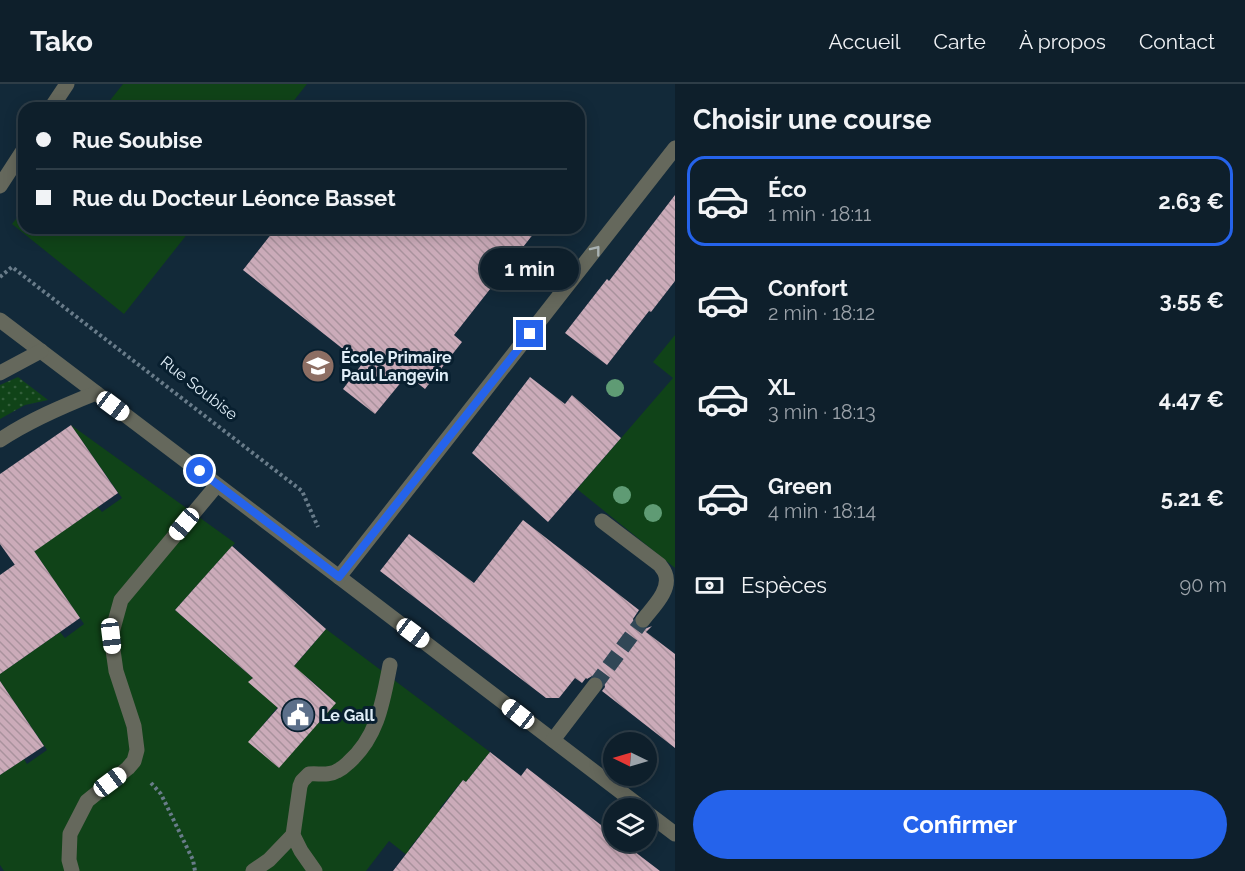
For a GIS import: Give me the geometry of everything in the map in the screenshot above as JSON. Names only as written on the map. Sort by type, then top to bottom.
[{"type":"street","points":[[55,102],[67,84]]},
{"type":"street","points":[[339,577],[675,148]]},
{"type":"street","points":[[0,186],[18,158]]},
{"type":"street","points":[[0,320],[629,798]]},
{"type":"street","points":[[0,373],[41,351]]},
{"type":"street","points":[[0,440],[19,427],[96,393]]},
{"type":"street","points":[[72,871],[69,860],[70,834],[87,801],[128,768],[134,761],[137,750],[134,726],[116,670],[111,636],[121,600],[217,485]]},
{"type":"street","points":[[602,521],[660,565],[666,574],[666,584],[662,595],[643,620]]},
{"type":"street","points":[[253,871],[269,860],[293,835],[302,781],[309,774],[336,772],[356,756],[367,742],[374,729],[390,665]]},
{"type":"street","points":[[553,740],[594,685]]},
{"type":"street","points":[[657,820],[675,834]]},
{"type":"street","points":[[293,835],[315,871]]},
{"type":"path","name":"Rue Soubise","points":[[0,277],[12,267],[302,491],[319,530]]},
{"type":"path","points":[[134,761],[160,795],[193,860],[195,871]]},
{"type":"green space","points":[[123,84],[307,84],[293,102],[109,102]]},
{"type":"green space","points":[[18,216],[18,229],[12,224]]},
{"type":"green space","points":[[24,234],[187,234],[124,314]]},
{"type":"green space","points":[[675,335],[675,568],[577,489],[673,378],[653,362]]},
{"type":"green space","points":[[18,377],[48,400],[25,405],[0,419],[0,385]]},
{"type":"green space","points":[[71,425],[235,543],[175,610],[253,678],[249,682],[281,703],[262,726],[336,703],[306,676],[290,671],[326,629],[490,752],[466,782],[463,780],[440,808],[448,816],[429,840],[421,834],[409,849],[413,860],[389,841],[366,871],[4,871],[0,865],[0,775],[24,759],[27,764],[47,750],[0,681],[0,674],[60,632],[65,638],[84,624],[34,551],[98,507],[102,512],[122,498]]},
{"type":"building","points":[[675,195],[675,281],[607,365],[565,333],[607,279],[609,281]]},
{"type":"building","points":[[271,234],[533,234],[454,335],[462,342],[425,389],[407,375],[375,414],[343,389],[362,364],[243,270]]},
{"type":"building","points":[[530,377],[565,404],[572,395],[621,438],[548,522],[472,453]]},
{"type":"building","points":[[71,425],[118,493],[15,565],[0,544],[0,474]]},
{"type":"building","points":[[523,520],[639,610],[633,619],[636,627],[642,630],[652,626],[646,632],[675,654],[675,748],[602,691],[605,687],[604,682],[597,675],[586,678],[582,683],[575,678],[559,698],[546,698],[380,571],[409,534],[474,583]]},
{"type":"building","points":[[232,546],[326,629],[294,666],[336,703],[279,768],[248,742],[278,708],[248,682],[253,678],[175,610]]},
{"type":"building","points":[[34,551],[80,618],[0,674],[0,575]]},
{"type":"building","points":[[0,681],[44,746],[0,775]]},
{"type":"building","points":[[490,752],[521,776],[527,768],[603,827],[603,852],[635,852],[660,871],[393,871],[463,780],[466,782]]},
{"type":"tunnel","points":[[595,685],[643,620]]},
{"type":"place","name":"École Primaire Paul Langevin","points":[[318,366]]},
{"type":"place","name":"Le Gall","points":[[298,715]]},
{"type":"route","points":[[200,471],[339,577],[530,334]]}]
